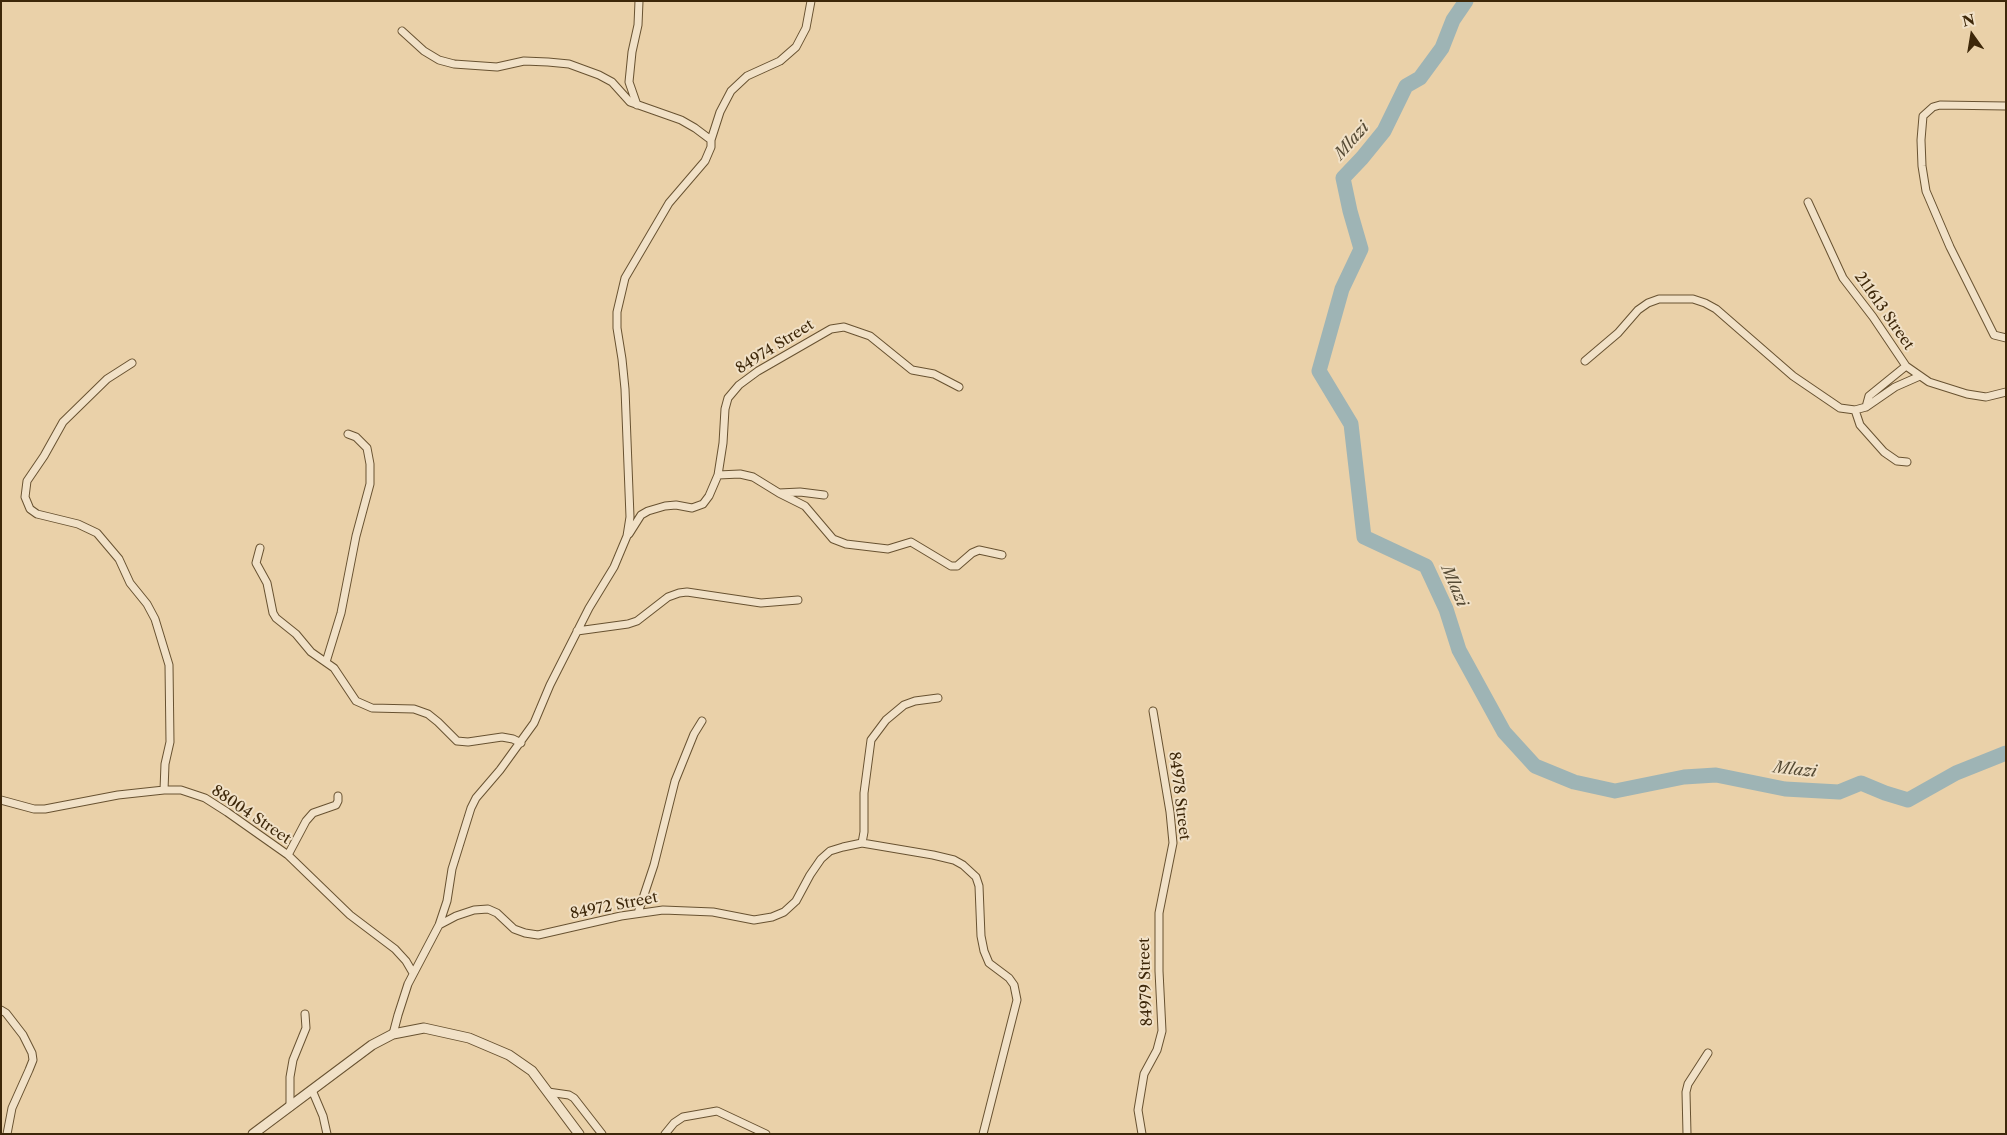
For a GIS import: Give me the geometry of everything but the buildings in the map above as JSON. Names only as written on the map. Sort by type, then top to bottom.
[{"type":"street","points":[[637,105],[629,82],[632,52],[638,25],[639,1]]},
{"type":"street","points":[[394,1034],[400,1007],[413,973],[439,926],[447,901],[452,869],[471,808],[476,798],[521,743],[534,723],[588,608],[614,567],[627,536],[630,518],[625,389],[617,328],[617,312],[625,278],[654,227],[676,194],[705,160],[711,147],[711,140],[720,112],[731,92],[740,81],[756,71],[780,61],[796,47],[806,28],[811,1]]},
{"type":"street","points":[[402,31],[424,51],[439,60],[454,64],[497,67],[534,61],[568,64],[608,79],[626,98],[637,105],[681,120],[711,140]]},
{"type":"street","points":[[2006,106],[1940,105],[1933,107],[1923,116],[1921,140],[1922,166],[1926,191],[1950,247],[1994,335],[2006,338]]},
{"type":"street","name":"211613 Street","points":[[1808,202],[1843,278],[1873,317],[1906,366],[1929,382],[1967,394],[1986,397],[2006,392]]},
{"type":"street","points":[[1585,361],[1618,333],[1638,310],[1648,303],[1659,299],[1693,299],[1716,309],[1793,376],[1840,408],[1855,410],[1866,407],[1895,387],[1920,376]]},
{"type":"street","name":"84974 Street","points":[[627,536],[641,515],[648,511],[665,506],[676,505],[692,508],[703,504],[709,496],[718,476],[723,443],[725,409],[728,398],[739,385],[758,371],[831,328],[844,327],[870,336],[912,370],[934,374],[959,387]]},
{"type":"street","points":[[132,362],[107,379],[63,422],[27,481],[25,497],[30,509],[37,514],[78,524],[98,533],[120,559],[130,583],[147,604],[155,619],[169,665],[170,742],[164,790]]},
{"type":"street","points":[[1866,407],[1870,396],[1906,366]]},
{"type":"street","points":[[1855,410],[1860,425],[1878,446],[1891,458],[1907,462]]},
{"type":"street","points":[[326,662],[341,613],[356,536],[370,484],[370,464],[367,448],[356,437],[348,434]]},
{"type":"street","points":[[718,476],[731,473],[753,477],[805,506],[833,539],[846,544],[888,549],[911,542],[951,566],[957,566],[972,553],[979,550],[1002,555]]},
{"type":"street","points":[[779,493],[800,492],[824,496]]},
{"type":"street","points":[[260,548],[256,563],[267,583],[273,613],[276,618],[296,634],[311,652],[334,668],[356,701],[364,706],[414,709],[428,714],[457,741],[468,742],[502,737],[521,743]]},
{"type":"street","points":[[577,631],[637,621],[668,597],[679,593],[687,592],[760,603],[798,600]]},
{"type":"street","points":[[938,698],[915,701],[904,705],[886,720],[871,740],[864,794],[864,832],[862,843],[954,860],[963,865],[976,877],[979,886],[981,936],[984,951],[990,963],[1009,978],[1014,985],[1017,1000],[983,1134]]},
{"type":"street","name":"84978 Street","points":[[1153,711],[1170,812],[1173,843],[1165,885]]},
{"type":"street","points":[[638,913],[654,865],[675,781],[694,734],[702,721]]},
{"type":"street","name":"88004 Street","points":[[1,800],[28,808],[45,809],[118,795],[164,790],[181,790],[204,798],[288,855],[350,915],[395,949],[406,961],[413,973]]},
{"type":"street","points":[[288,855],[306,821],[313,813],[336,804],[338,796]]},
{"type":"street","name":"84972 Street","points":[[439,926],[456,916],[474,910],[488,909],[497,913],[514,929],[538,935],[638,913],[682,910],[713,912],[754,920],[772,917],[784,912],[796,902],[810,875],[821,859],[830,851],[862,843]]},
{"type":"street","name":"84979 Street","points":[[1142,1134],[1138,1110],[1144,1074],[1157,1050],[1162,1031],[1158,940],[1159,913],[1165,885]]},
{"type":"street","points":[[1,1010],[6,1013],[23,1035],[32,1053],[33,1060],[12,1108],[8,1134]]},
{"type":"street","points":[[290,1107],[290,1077],[293,1060],[306,1028],[305,1014]]},
{"type":"street","points":[[253,1134],[372,1045],[394,1034],[424,1028],[469,1038],[509,1055],[532,1071],[579,1134]]},
{"type":"street","points":[[1687,1134],[1686,1092],[1688,1084],[1708,1053]]},
{"type":"street","points":[[312,1090],[323,1116],[327,1134]]},
{"type":"street","points":[[548,1092],[570,1095],[574,1098],[602,1134]]},
{"type":"street","points":[[664,1134],[674,1123],[683,1117],[718,1111],[766,1134]]},
{"type":"street","points":[[322,1134],[323,1116]]},
{"type":"waterway","name":"Mlazi","points":[[1466,1],[1453,20],[1442,48],[1420,78],[1406,86],[1384,131],[1343,178],[1361,249],[1342,289],[1319,371],[1351,424],[1364,537],[1426,566],[1446,609],[1459,650],[1504,732],[1535,766],[1574,782],[1615,791],[1684,777],[1716,775],[1785,789],[1839,792],[1861,783],[1908,800],[1956,773],[2006,753]]}]
